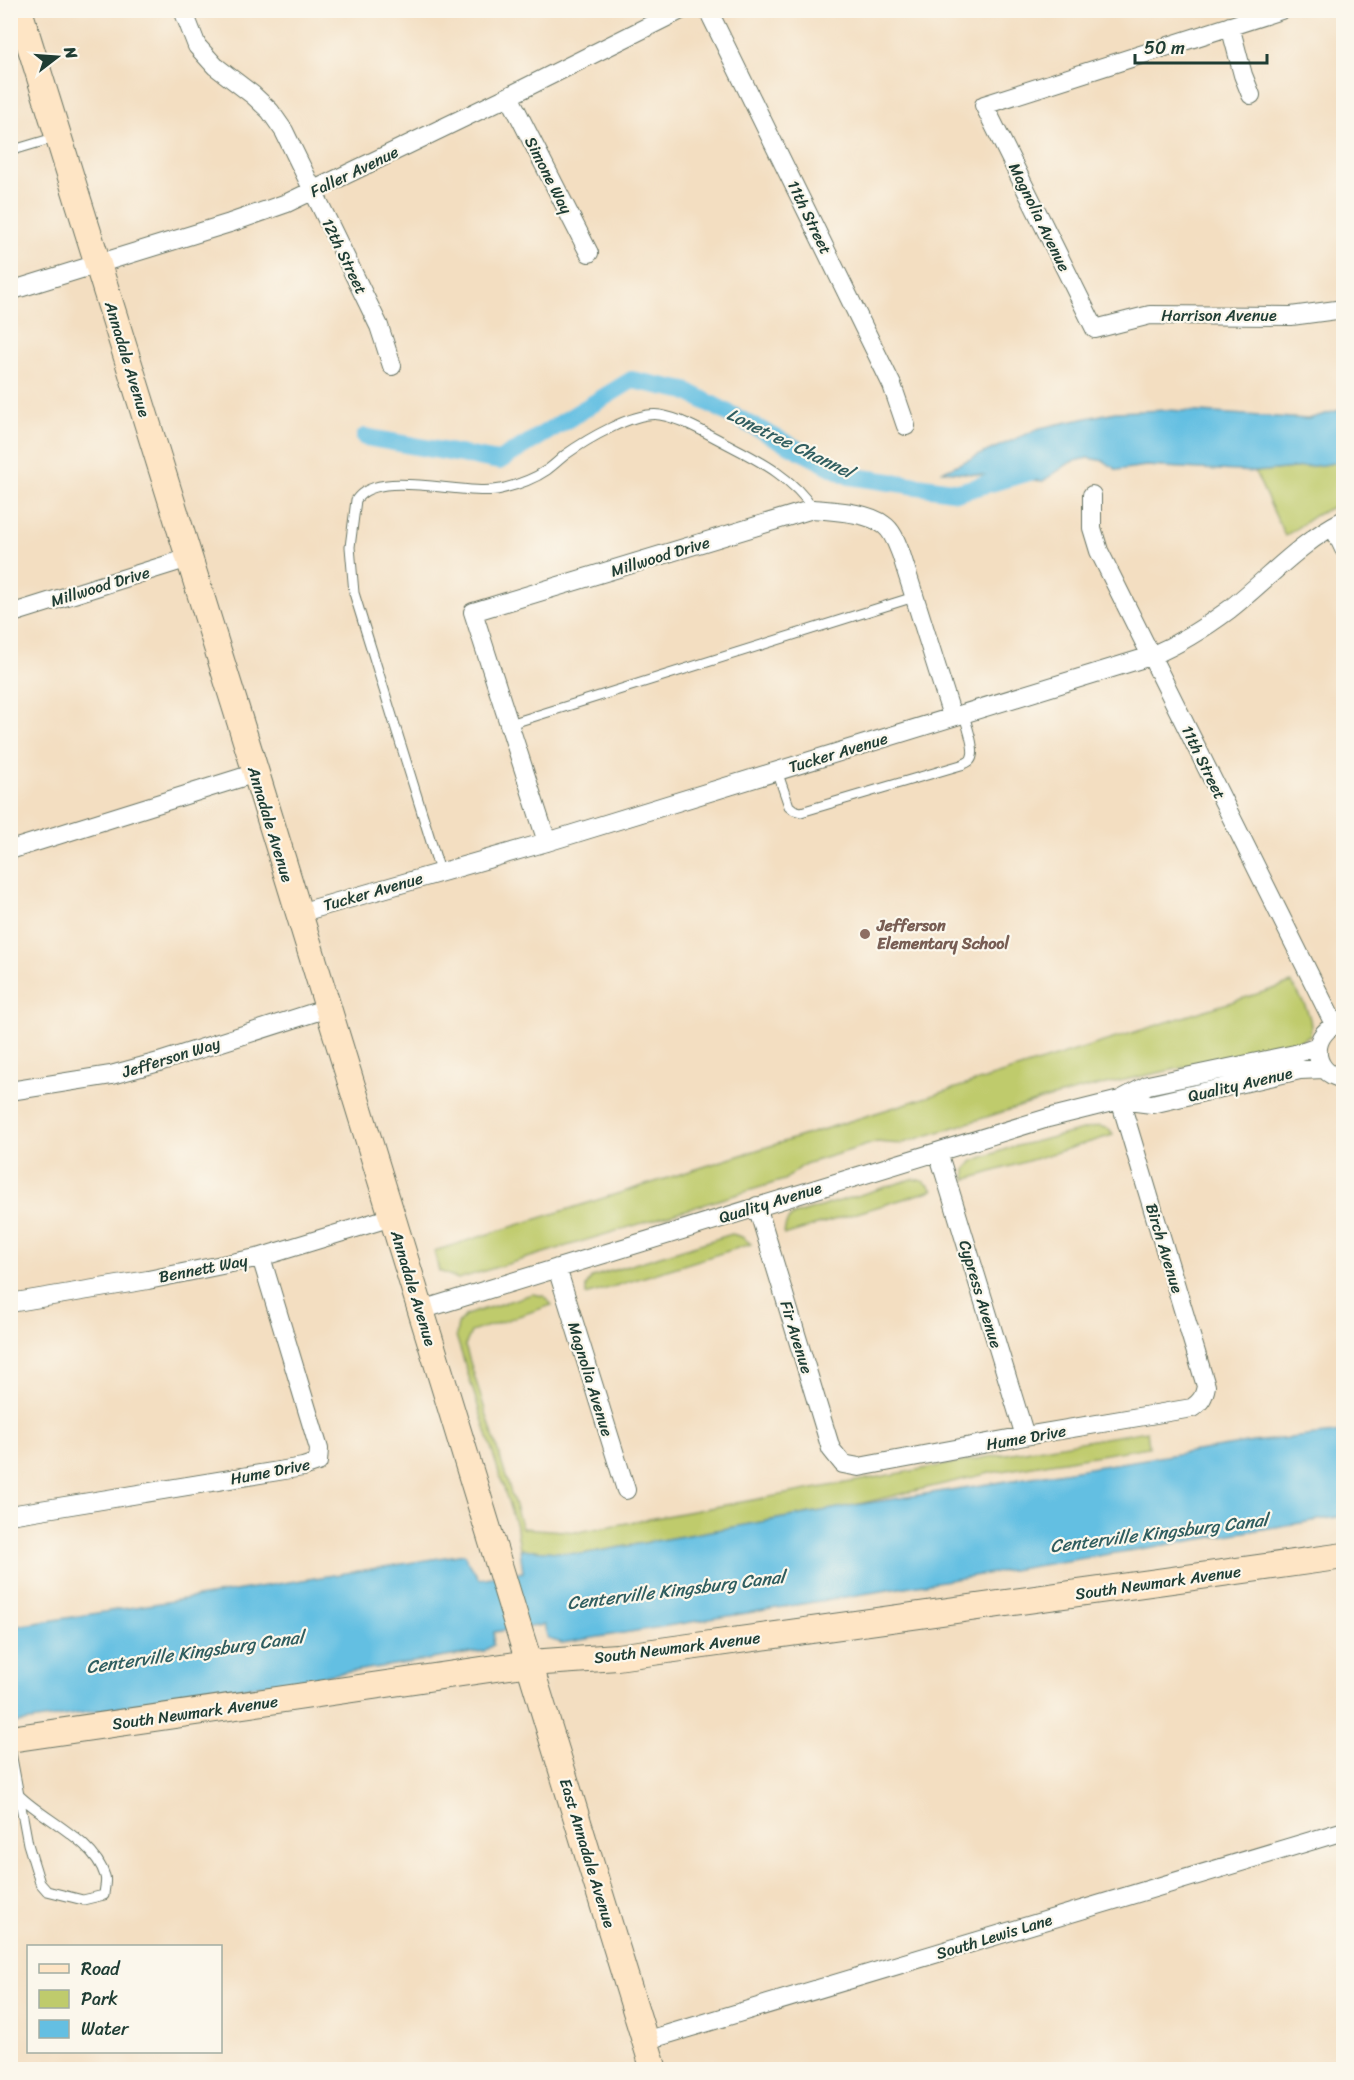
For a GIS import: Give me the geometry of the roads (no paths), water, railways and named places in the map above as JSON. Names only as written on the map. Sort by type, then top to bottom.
[{"type":"street","name":"Faller Avenue","points":[[10,291],[256,214],[313,190],[509,96],[681,10]]},
{"type":"street","name":"11th Street","points":[[708,10],[892,385],[906,426]]},
{"type":"street","points":[[1251,95],[1243,75],[1230,26],[1281,10]]},
{"type":"street","name":"12th Street","points":[[188,13],[197,46],[215,66],[270,111],[284,131],[379,326],[392,366]]},
{"type":"street","name":"Annadale Avenue","points":[[17,18],[59,137],[522,1638]]},
{"type":"street","name":"Magnolia Avenue","points":[[1095,329],[984,105],[1230,26]]},
{"type":"street","name":"Simone Way","points":[[509,96],[589,253]]},
{"type":"street","name":"Harrison Avenue","points":[[1095,329],[1150,315],[1291,316],[1344,309]]},
{"type":"street","name":"11th Street","points":[[1092,495],[1092,528],[1099,551],[1339,1023]]},
{"type":"street","name":"Millwood Drive","points":[[547,842],[473,612],[813,510],[841,512],[884,524],[892,534],[957,714]]},
{"type":"street","points":[[1338,523],[1344,549]]},
{"type":"street","name":"Tucker Avenue","points":[[299,913],[547,842],[1151,656],[1175,645],[1230,609],[1294,553],[1338,523]]},
{"type":"street","name":"Millwood Drive","points":[[10,614],[189,558]]},
{"type":"street","points":[[10,850],[256,773]]},
{"type":"street","name":"Jefferson Way","points":[[10,1091],[111,1075],[328,1008]]},
{"type":"street","points":[[1339,1023],[1321,1037],[1317,1054],[1324,1069],[1344,1079]]},
{"type":"street","name":"Quality Avenue","points":[[421,1310],[1048,1118],[1120,1100],[1148,1084],[1295,1054],[1318,1046]]},
{"type":"street","name":"Quality Avenue","points":[[1120,1100],[1152,1104],[1300,1070],[1324,1069]]},
{"type":"street","name":"Birch Avenue","points":[[1120,1100],[1206,1386],[1204,1396]]},
{"type":"street","name":"Cypress Avenue","points":[[938,1152],[1025,1436]]},
{"type":"street","name":"Fir Avenue","points":[[757,1206],[831,1449],[843,1464]]},
{"type":"street","name":"Bennett Way","points":[[10,1303],[148,1280],[261,1257],[392,1217]]},
{"type":"street","name":"Hume Drive","points":[[10,1515],[303,1467],[318,1462],[319,1449],[261,1257]]},
{"type":"street","name":"Magnolia Avenue","points":[[556,1268],[626,1490]]},
{"type":"street","name":"Hume Drive","points":[[843,1464],[859,1467],[1192,1408],[1200,1403],[1204,1396]]},
{"type":"street","name":"South Newmark Avenue","points":[[10,1739],[530,1663],[617,1657],[1344,1556]]},
{"type":"street","name":"East Annadale Avenue","points":[[522,1638],[654,2070]]},
{"type":"street","name":"South Lewis Lane","points":[[645,2041],[1344,1831]]},
{"type":"lane","points":[[10,152],[59,137]]},
{"type":"lane","points":[[440,871],[354,593],[350,547],[356,500],[359,495],[365,490],[392,483],[409,483],[467,491],[486,491],[521,483],[547,470],[566,454],[590,440],[630,419],[650,414],[675,418],[757,460],[785,478],[805,496],[813,510]]},
{"type":"lane","points":[[510,724],[914,597]]},
{"type":"lane","points":[[777,771],[789,806],[801,812],[968,763],[973,751],[957,714]]},
{"type":"lane","points":[[10,1747],[28,1844],[40,1883],[47,1891],[83,1900],[104,1895],[106,1878],[94,1856],[75,1837],[35,1810],[20,1796]]},
{"type":"water","points":[[1343,409],[1343,461],[1323,465],[1255,472],[1146,466],[1117,470],[1104,461],[1088,458],[1071,462],[1043,481],[943,471],[1040,428],[1115,412],[1168,410],[1308,419]]},
{"type":"water","name":"Centerville Kingsburg Canal","points":[[1343,1432],[1343,1516],[562,1643],[548,1639],[544,1625],[494,1632],[493,1645],[484,1651],[11,1724],[11,1627],[464,1554],[479,1579],[523,1572],[520,1549],[583,1554],[850,1506],[1253,1442]]},
{"type":"waterway","name":"Lonetree Channel","points":[[365,437],[499,461],[632,380],[686,391],[849,476],[959,492],[1033,471]]},
{"type":"place","name":"Jefferson Elementary School","points":[[865,934]]}]
